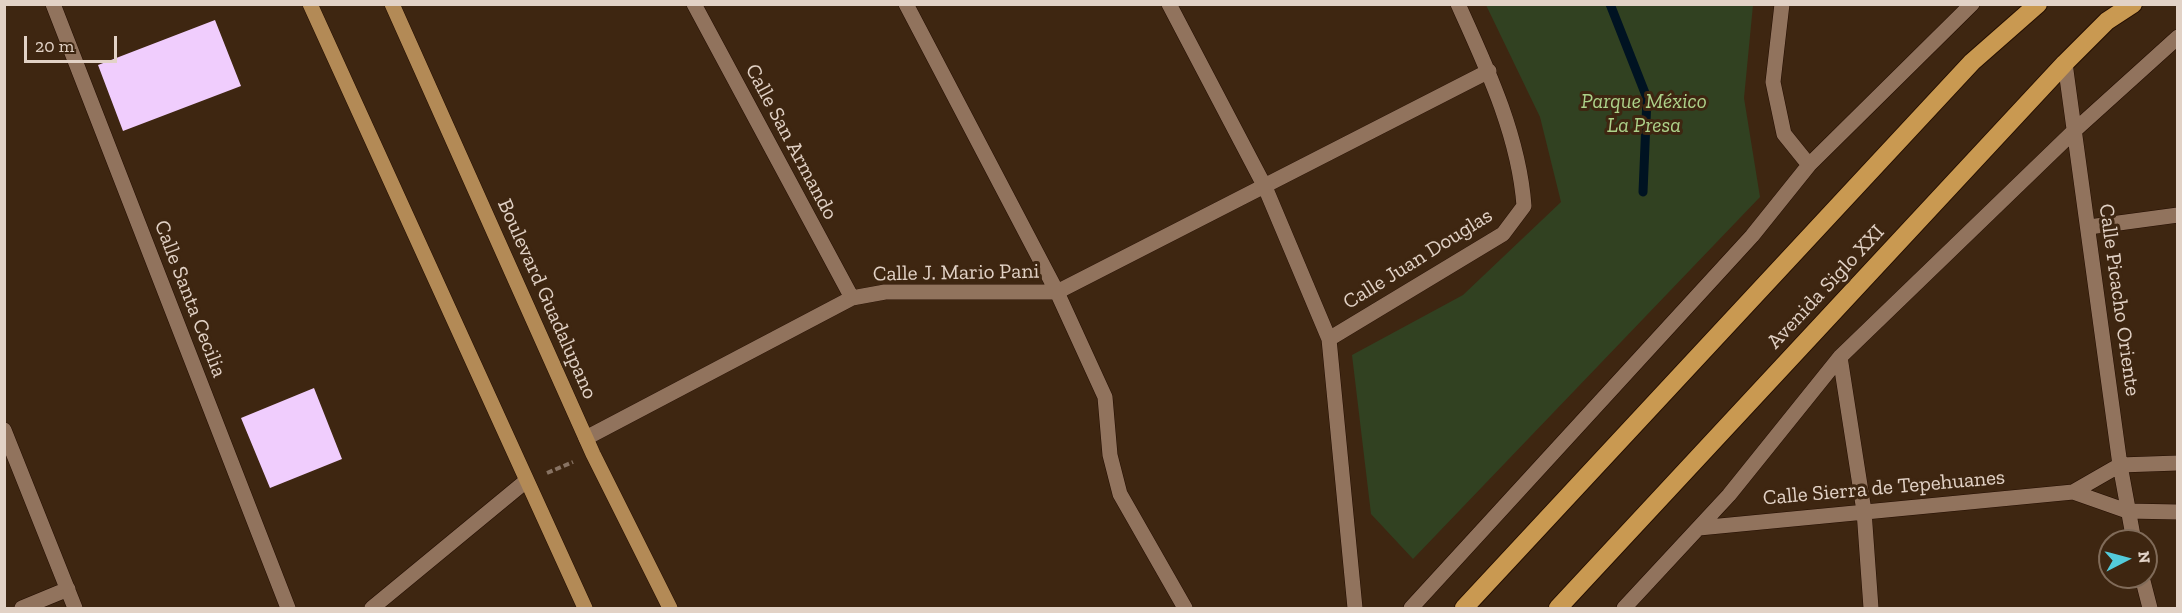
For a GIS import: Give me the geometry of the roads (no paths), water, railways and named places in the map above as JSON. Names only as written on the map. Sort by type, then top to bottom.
[{"type":"highway","points":[[1464,609],[1972,63],[2038,4]]},
{"type":"highway","name":"Avenida Siglo XXI","points":[[1558,609],[2065,63],[2107,21],[2133,4]]},
{"type":"main road","points":[[310,4],[585,609]]},
{"type":"main road","name":"Boulevard Guadalupano","points":[[392,4],[593,454],[670,609]]},
{"type":"street","name":"Calle Santa Cecilia","points":[[53,4],[288,609]]},
{"type":"street","name":"Calle San Armando","points":[[694,4],[852,298]]},
{"type":"street","points":[[906,4],[1057,292],[1105,397],[1110,455],[1120,494],[1185,609]]},
{"type":"street","points":[[1169,4],[1265,187],[1329,339],[1355,609]]},
{"type":"street","name":"Calle Juan Douglas","points":[[1329,339],[1503,234],[1524,206],[1522,172],[1489,71],[1458,4]]},
{"type":"street","points":[[1782,4],[1773,82],[1784,134],[1809,165]]},
{"type":"street","points":[[1411,609],[1752,236],[1809,165],[1972,4]]},
{"type":"street","points":[[1624,609],[1729,495],[1840,357],[2074,131],[2178,37]]},
{"type":"street","name":"Calle Picacho Oriente","points":[[2065,63],[2120,465],[2131,529]]},
{"type":"street","name":"Calle J. Mario Pani","points":[[586,438],[852,298],[885,292],[1057,292],[1489,71]]},
{"type":"street","points":[[2089,226],[2178,215]]},
{"type":"street","points":[[1840,357],[1864,511],[1871,609]]},
{"type":"street","points":[[4,430],[75,609]]},
{"type":"street","name":"Calle Sierra de Tepehuanes","points":[[2073,492],[2120,465],[2178,463]]},
{"type":"street","points":[[372,609],[526,481]]},
{"type":"street","name":"Calle Sierra de Tepehuanes","points":[[1699,528],[2073,492],[2127,511],[2178,512]]},
{"type":"street","points":[[22,609],[68,589]]},
{"type":"street","points":[[2145,589],[2150,609]]},
{"type":"waterway","points":[[1610,4],[1647,98],[1643,192]]},
{"type":"park label","name":"Parque México La Presa","points":[[1644,114]]}]
